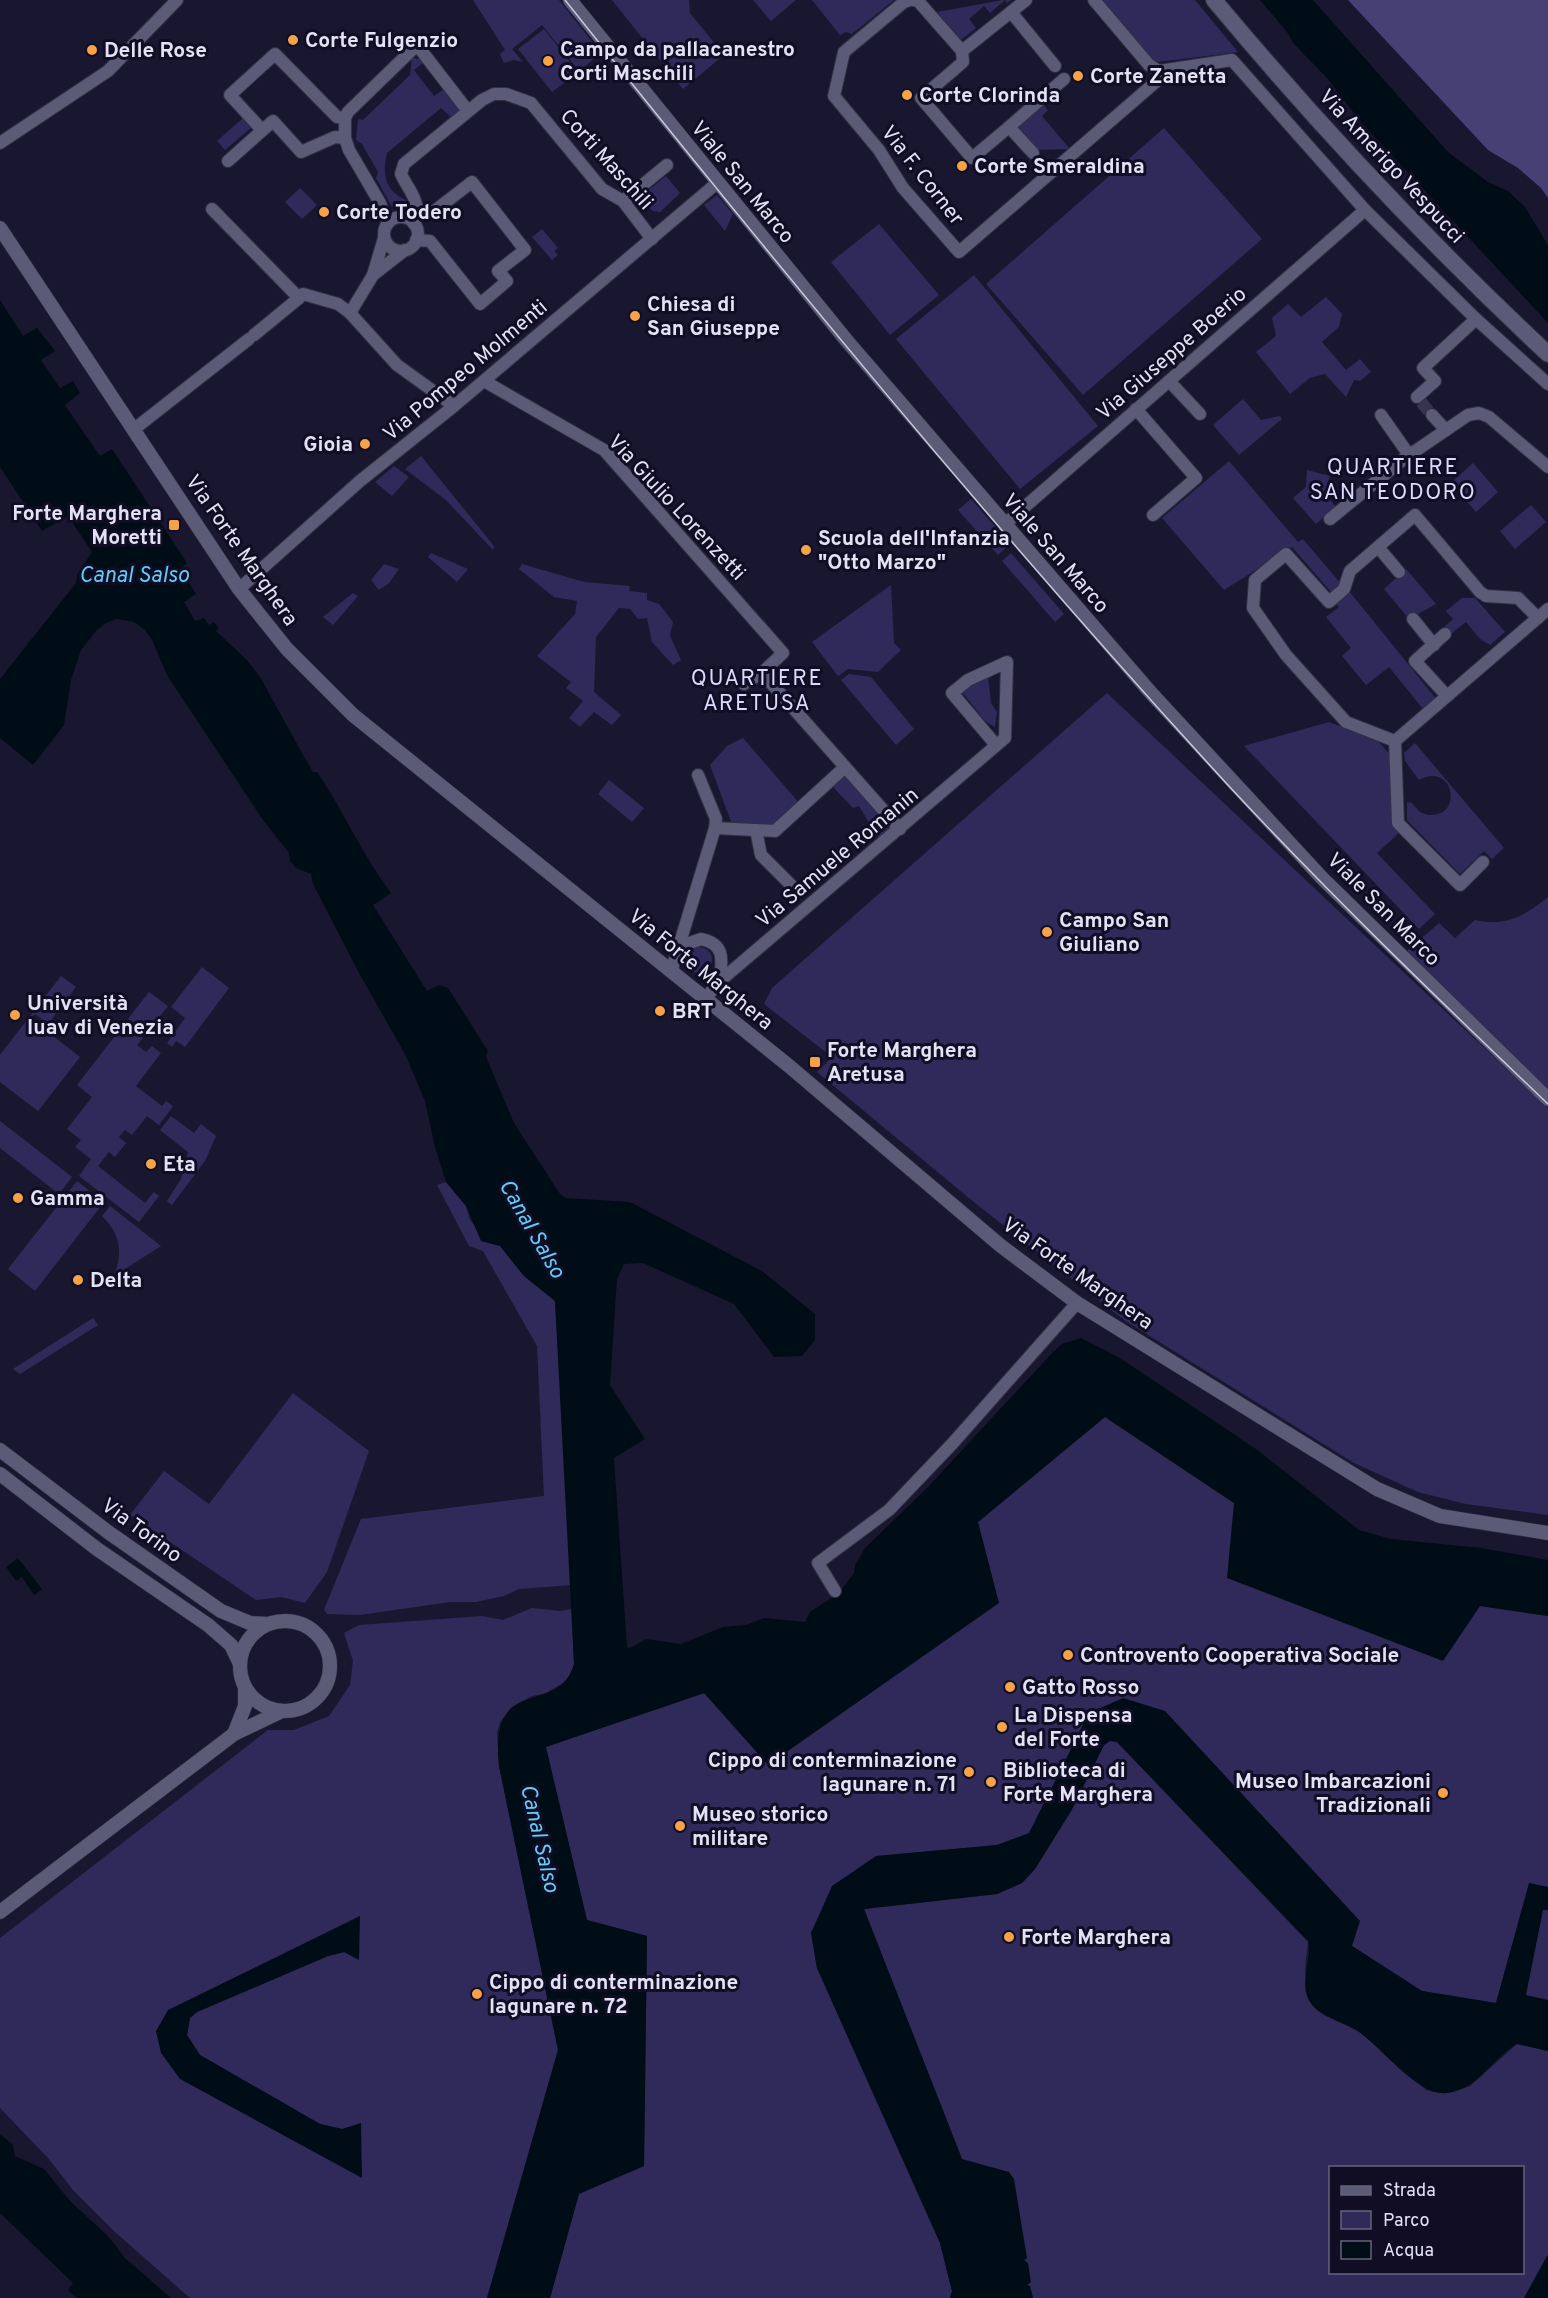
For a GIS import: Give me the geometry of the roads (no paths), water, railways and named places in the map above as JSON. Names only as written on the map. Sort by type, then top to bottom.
[{"type":"main road","name":"Via Amerigo Vespucci","points":[[1214,0],[1377,187],[1548,354]]},
{"type":"street","points":[[0,143],[108,71],[177,0]]},
{"type":"street","name":"Viale San Marco","points":[[570,0],[717,183],[1004,525],[1245,797],[1421,977],[1548,1099]]},
{"type":"street","points":[[1026,0],[962,51],[963,62],[921,98],[972,158],[1064,79]]},
{"type":"street","points":[[1094,0],[1149,66],[1159,71],[1232,60],[1365,210],[1476,319],[1548,384]]},
{"type":"street","name":"Via F. Corner","points":[[962,51],[918,1],[904,2],[844,52],[834,96],[879,150],[903,188],[959,252],[1158,80],[1159,71]]},
{"type":"street","points":[[1011,12],[1055,66]]},
{"type":"street","points":[[350,313],[373,275],[388,223],[345,138],[345,118],[348,112],[417,45],[468,111]]},
{"type":"street","points":[[262,130],[230,95],[274,54],[337,117],[345,118]]},
{"type":"street","name":"Corti Maschili","points":[[418,209],[401,169],[404,164],[482,99],[495,94],[521,97],[531,103],[602,189],[623,201],[652,239]]},
{"type":"street","points":[[228,161],[273,121],[301,152],[335,137],[345,138]]},
{"type":"street","points":[[1009,127],[1032,153]]},
{"type":"street","points":[[623,201],[667,165]]},
{"type":"street","points":[[373,275],[416,240],[430,241],[480,303],[507,281],[498,271],[525,249],[472,182],[433,212],[418,209],[414,224],[416,240]]},
{"type":"street","name":"Via Pompeo Molmenti","points":[[239,589],[360,482],[484,381],[717,183]]},
{"type":"street","points":[[212,209],[299,298]]},
{"type":"street","name":"Via Giuseppe Boerio","points":[[1004,525],[1365,210]]},
{"type":"street","points":[[388,223],[398,218],[414,224]]},
{"type":"street","name":"Via Forte Marghera","points":[[0,228],[239,589],[287,649],[353,715],[704,1000],[789,1066],[1001,1246],[1077,1303],[1377,1490],[1440,1516],[1548,1533]]},
{"type":"street","points":[[384,238],[394,250],[405,250]]},
{"type":"street","points":[[133,430],[303,294],[338,304],[350,313],[397,365],[454,406]]},
{"type":"street","points":[[1417,397],[1435,381],[1423,368],[1476,319]]},
{"type":"street","name":"Via Giulio Lorenzetti","points":[[484,381],[604,450],[783,653],[762,673],[744,684]]},
{"type":"street","points":[[1169,381],[1200,414]]},
{"type":"street","points":[[1136,409],[1196,478],[1153,515]]},
{"type":"street","points":[[1330,519],[1409,455],[1468,415],[1479,413],[1490,417],[1548,468]]},
{"type":"street","points":[[1381,415],[1409,455]]},
{"type":"street","points":[[1432,415],[1446,430]]},
{"type":"street","points":[[1395,741],[1346,722],[1286,655],[1253,608],[1255,580],[1286,554],[1329,602],[1344,589],[1350,571],[1415,515],[1480,592],[1486,596],[1518,598],[1538,618]]},
{"type":"street","points":[[1378,547],[1400,572]]},
{"type":"street","points":[[1395,741],[1548,609]]},
{"type":"street","points":[[1413,619],[1434,645]]},
{"type":"street","points":[[1445,634],[1415,662],[1447,696]]},
{"type":"street","name":"Via Samuele Romanin","points":[[704,1000],[720,981],[1005,738],[1007,662],[968,680],[952,693],[996,745]]},
{"type":"street","points":[[762,673],[900,829]]},
{"type":"street","points":[[1395,741],[1398,824],[1460,885],[1483,862]]},
{"type":"street","points":[[715,828],[775,831],[845,767]]},
{"type":"street","points":[[671,972],[715,828],[716,819],[698,775]]},
{"type":"street","points":[[756,830],[761,855],[791,885]]},
{"type":"street","points":[[678,947],[701,939],[715,944],[723,957],[720,981]]},
{"type":"street","points":[[835,1591],[818,1563],[889,1510],[952,1444],[1077,1303]]},
{"type":"street","name":"Via Torino","points":[[0,1450],[108,1532],[221,1611],[250,1623],[268,1624],[287,1621],[301,1624],[314,1631],[325,1643],[331,1663],[329,1680],[317,1699],[303,1708],[280,1712],[234,1734]]},
{"type":"street","name":"Via Torino","points":[[0,1474],[97,1549],[208,1625],[231,1645],[240,1664],[245,1688]]},
{"type":"street","points":[[240,1664],[250,1638],[268,1624]]},
{"type":"street","points":[[245,1688],[265,1707],[280,1712]]},
{"type":"street","points":[[0,1912],[234,1734],[245,1706],[245,1688]]},
{"type":"water","points":[[1260,0],[1313,0],[1448,152],[1488,182],[1508,191],[1525,207],[1548,245],[1548,323],[1360,121],[1327,78],[1294,44]]},
{"type":"water","name":"Canal Salso","points":[[0,300],[23,336],[37,328],[55,351],[41,360],[60,388],[73,381],[80,393],[65,405],[100,456],[112,449],[187,563],[180,569],[196,594],[184,602],[195,621],[204,618],[209,625],[214,622],[219,628],[216,631],[246,659],[260,677],[313,772],[317,772],[327,787],[371,864],[391,893],[373,905],[427,991],[439,985],[448,988],[488,1051],[486,1056],[514,1123],[560,1194],[566,1198],[630,1202],[762,1271],[815,1314],[815,1340],[802,1356],[774,1357],[734,1304],[643,1263],[624,1264],[617,1279],[610,1385],[645,1439],[614,1458],[627,1647],[630,1648],[646,1639],[681,1644],[723,1627],[746,1625],[764,1618],[805,1622],[810,1612],[839,1593],[854,1573],[855,1565],[865,1548],[927,1488],[1053,1352],[1062,1344],[1081,1338],[1120,1358],[1256,1449],[1359,1530],[1391,1539],[1481,1548],[1548,1560],[1548,1616],[1480,1606],[1443,1661],[1227,1578],[1234,1503],[1105,1417],[978,1522],[999,1603],[768,1765],[704,1693],[546,1747],[587,1920],[647,1936],[644,2166],[579,2194],[550,2298],[487,2298],[558,2050],[499,1766],[499,1736],[504,1717],[514,1706],[554,1690],[566,1680],[574,1664],[555,1301],[524,1276],[500,1246],[481,1241],[466,1206],[446,1182],[435,1147],[425,1101],[406,1056],[359,973],[313,884],[311,874],[296,868],[290,861],[289,853],[263,820],[168,677],[152,640],[145,630],[134,622],[117,619],[97,630],[81,650],[71,680],[64,725],[33,765],[0,738],[0,679],[76,583],[77,575],[92,552],[68,516],[42,531],[0,467]]},
{"type":"water","points":[[18,1558],[42,1589],[34,1595],[22,1577],[16,1581],[6,1567]]},
{"type":"water","points":[[1123,1698],[1165,1711],[1360,1921],[1352,1946],[1422,1991],[1496,2003],[1529,1883],[1548,1887],[1548,1910],[1543,1910],[1526,1995],[1548,2000],[1548,2051],[1517,2044],[1468,2086],[1447,2093],[1436,2092],[1413,2080],[1359,2032],[1316,2009],[1305,1989],[1309,1955],[1308,1941],[1117,1742],[1110,1741],[1104,1745],[1071,1811],[1035,1869],[1022,1883],[997,1894],[864,1909],[962,2159],[1009,2172],[1014,2179],[1027,2258],[1024,2260],[1028,2263],[1031,2282],[1027,2285],[1030,2286],[1033,2298],[950,2298],[952,2291],[940,2243],[817,1968],[811,1933],[832,1886],[876,1856],[997,1845],[1029,1833],[1089,1713]]},
{"type":"water","points":[[360,1916],[359,1960],[344,1952],[328,1956],[197,2012],[190,2018],[187,2035],[200,2055],[320,2124],[342,2129],[361,2123],[362,2178],[180,2079],[161,2053],[156,2031],[168,2010]]},
{"type":"water","points":[[0,2134],[13,2145],[15,2156],[44,2169],[70,2201],[108,2236],[125,2258],[171,2298],[76,2298],[68,2290],[73,2283],[0,2213]]},
{"type":"water","points":[[1547,2256],[1548,2298],[1524,2298]]},
{"type":"tunnel","points":[[1421,402],[1432,415]]},
{"type":"tram line","points":[[565,0],[889,398],[1141,689],[1227,784],[1345,907],[1548,1104]]},
{"type":"place","name":"Corte Fulgenzio","points":[[293,40]]},
{"type":"place","name":"Delle Rose","points":[[92,50]]},
{"type":"place","name":"Campo da pallacanestro Corti Maschili","points":[[548,61]]},
{"type":"place","name":"Corte Zanetta","points":[[1078,76]]},
{"type":"place","name":"Corte Clorinda","points":[[907,95]]},
{"type":"place","name":"Corte Smeraldina","points":[[962,166]]},
{"type":"place","name":"Corte Todero","points":[[324,212]]},
{"type":"place","name":"Chiesa di San Giuseppe","points":[[635,316]]},
{"type":"place","name":"Gioia","points":[[365,444]]},
{"type":"place","name":"Forte Marghera Moretti","points":[[174,525]]},
{"type":"place","name":"Scuola dell'Infanzia \"Otto Marzo\"","points":[[806,550]]},
{"type":"place","name":"Campo San Giuliano","points":[[1047,932]]},
{"type":"place","name":"BRT","points":[[660,1011]]},
{"type":"place","name":"Università Iuav di Venezia","points":[[15,1015]]},
{"type":"place","name":"Forte Marghera Aretusa","points":[[815,1062]]},
{"type":"place","name":"Eta","points":[[151,1164]]},
{"type":"place","name":"Gamma","points":[[18,1198]]},
{"type":"place","name":"Delta","points":[[78,1280]]},
{"type":"place","name":"Controvento Cooperativa Sociale","points":[[1068,1655]]},
{"type":"place","name":"Gatto Rosso","points":[[1010,1687]]},
{"type":"place","name":"La Dispensa del Forte","points":[[1002,1727]]},
{"type":"place","name":"Cippo di conterminazione lagunare n. 71","points":[[969,1772]]},
{"type":"place","name":"Biblioteca di Forte Marghera","points":[[991,1782]]},
{"type":"place","name":"Museo Imbarcazioni Tradizionali","points":[[1443,1793]]},
{"type":"place","name":"Museo storico militare","points":[[680,1826]]},
{"type":"place","name":"Forte Marghera","points":[[1009,1937]]},
{"type":"place","name":"Cippo di conterminazione lagunare n. 72","points":[[477,1994]]},
{"type":"district","name":"QUARTIERE SAN TEODORO","points":[[1393,479]]},
{"type":"district","name":"QUARTIERE ARETUSA","points":[[757,690]]}]
